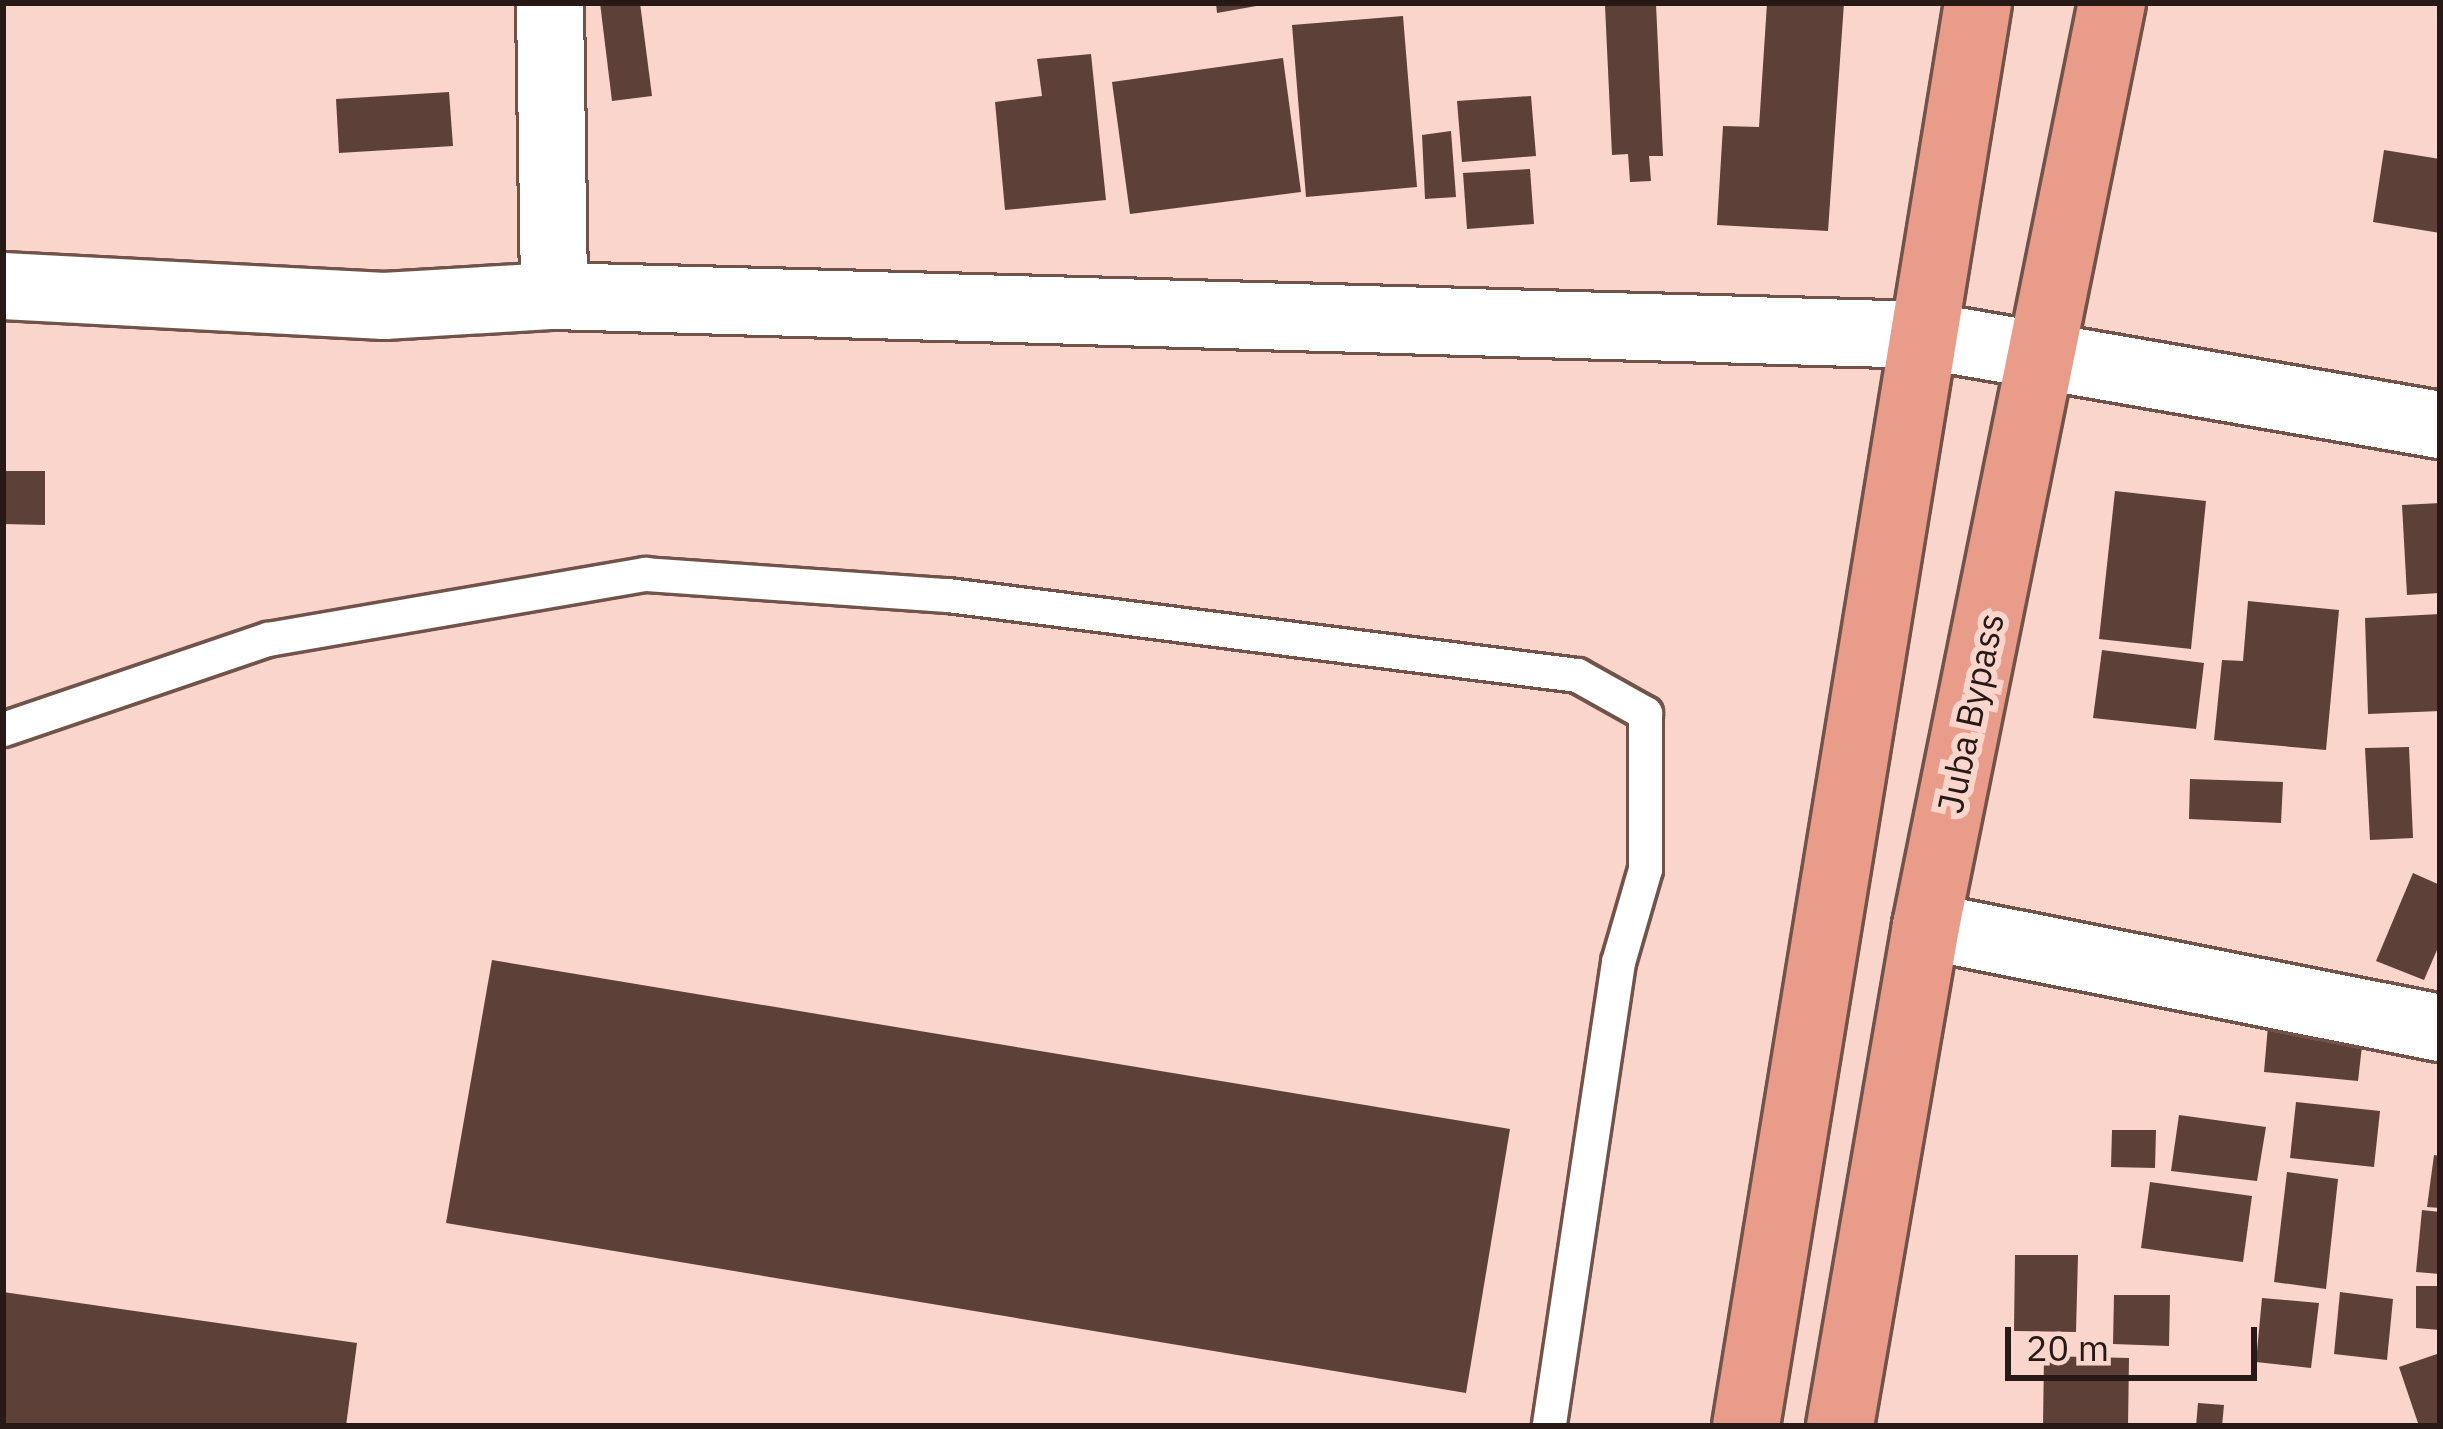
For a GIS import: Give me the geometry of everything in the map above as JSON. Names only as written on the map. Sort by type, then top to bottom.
[{"type":"main road","points":[[1746,1426],[1978,3]]},
{"type":"main road","name":"Juba Bypass","points":[[1840,1426],[1926,926],[2113,3]]},
{"type":"street","points":[[550,3],[554,296]]},
{"type":"street","points":[[3,286],[384,306],[554,296],[1922,335],[2440,425]]},
{"type":"street","points":[[1926,926],[2440,1028]]},
{"type":"lane","points":[[3,729],[268,639],[645,574],[947,595],[1577,675],[1646,713],[1645,869],[1618,962],[1549,1426]]},
{"type":"building","points":[[600,3],[640,3],[652,96],[612,101]]},
{"type":"building","points":[[1216,3],[1262,3],[1262,5],[1217,13]]},
{"type":"building","points":[[1767,3],[1844,3],[1828,231],[1717,225],[1723,126],[1759,127]]},
{"type":"building","points":[[1656,4],[1663,156],[1649,156],[1651,181],[1630,182],[1628,154],[1612,155],[1605,6]]},
{"type":"building","points":[[1403,16],[1417,187],[1306,197],[1292,25]]},
{"type":"building","points":[[1091,54],[1106,200],[1005,210],[995,102],[1042,96],[1037,59]]},
{"type":"building","points":[[1283,58],[1301,192],[1130,214],[1112,82]]},
{"type":"building","points":[[449,92],[453,146],[339,153],[336,99]]},
{"type":"building","points":[[1531,96],[1536,156],[1462,162],[1457,101]]},
{"type":"building","points":[[1451,131],[1456,197],[1425,199],[1422,135]]},
{"type":"building","points":[[2384,150],[2440,159],[2440,233],[2373,222]]},
{"type":"building","points":[[1530,169],[1534,224],[1467,229],[1463,173]]},
{"type":"building","points":[[3,471],[45,471],[45,525],[3,524]]},
{"type":"building","points":[[2115,491],[2206,501],[2191,649],[2099,639]]},
{"type":"building","points":[[2440,503],[2440,593],[2407,595],[2402,505]]},
{"type":"building","points":[[2248,601],[2339,610],[2326,750],[2214,740],[2222,660],[2243,661]]},
{"type":"building","points":[[2440,614],[2440,711],[2368,714],[2365,618]]},
{"type":"building","points":[[2102,650],[2204,663],[2196,729],[2093,718]]},
{"type":"building","points":[[2409,747],[2413,838],[2370,840],[2365,748]]},
{"type":"building","points":[[2190,779],[2283,782],[2281,823],[2189,819]]},
{"type":"building","points":[[2413,873],[2440,885],[2440,943],[2424,980],[2376,961]]},
{"type":"building","points":[[492,960],[1510,1129],[1466,1393],[446,1223]]},
{"type":"building","points":[[2268,1026],[2363,1037],[2358,1081],[2264,1072]]},
{"type":"building","points":[[2296,1102],[2380,1111],[2374,1167],[2290,1158]]},
{"type":"building","points":[[2179,1115],[2266,1127],[2257,1181],[2171,1171]]},
{"type":"building","points":[[2112,1130],[2156,1130],[2155,1168],[2111,1167]]},
{"type":"building","points":[[2434,1155],[2440,1156],[2440,1208],[2427,1207]]},
{"type":"building","points":[[2287,1172],[2338,1179],[2326,1289],[2274,1282]]},
{"type":"building","points":[[2150,1182],[2252,1196],[2243,1262],[2141,1248]]},
{"type":"building","points":[[2422,1210],[2440,1212],[2440,1274],[2416,1272]]},
{"type":"building","points":[[2015,1255],[2078,1255],[2076,1332],[2014,1331]]},
{"type":"building","points":[[2416,1286],[2440,1286],[2440,1330],[2416,1328]]},
{"type":"building","points":[[3,1292],[357,1343],[346,1426],[3,1426]]},
{"type":"building","points":[[2340,1292],[2393,1299],[2387,1360],[2334,1354]]},
{"type":"building","points":[[2114,1295],[2170,1295],[2169,1346],[2113,1344]]},
{"type":"building","points":[[2262,1298],[2319,1303],[2311,1368],[2256,1362]]},
{"type":"building","points":[[2440,1353],[2440,1426],[2419,1426],[2399,1367]]},
{"type":"building","points":[[2044,1356],[2129,1358],[2128,1426],[2043,1426]]},
{"type":"building","points":[[2198,1403],[2224,1405],[2222,1426],[2196,1426]]}]
